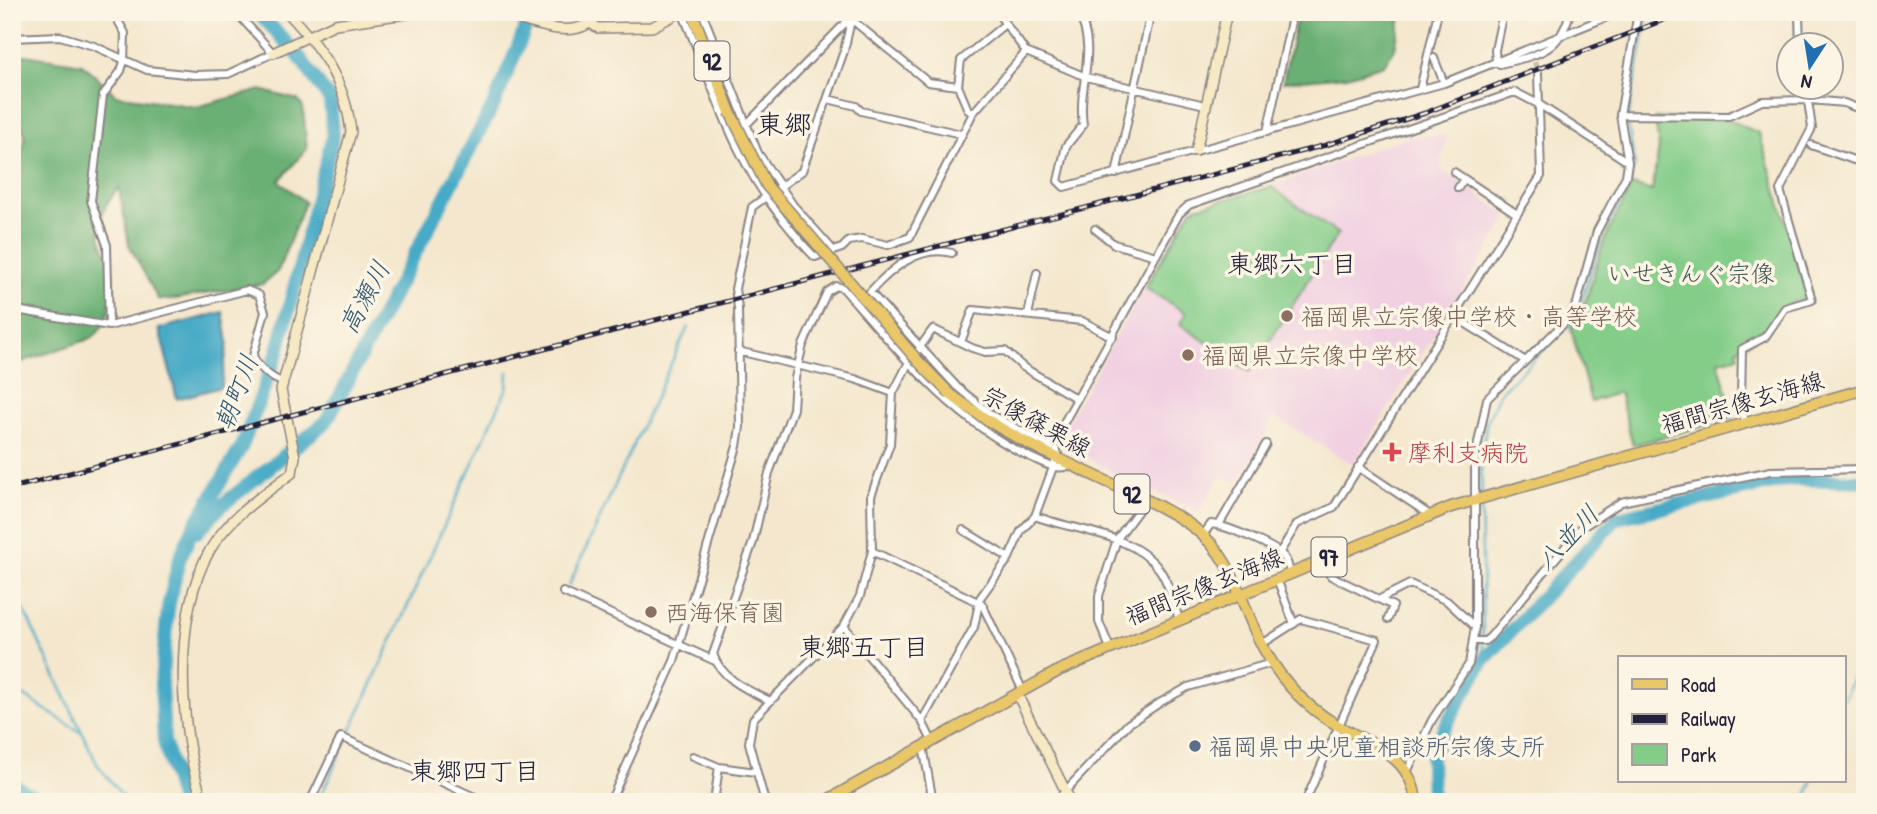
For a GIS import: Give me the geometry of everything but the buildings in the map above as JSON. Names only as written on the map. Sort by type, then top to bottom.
[{"type":"main road","name":"宗像篠栗線","points":[[692,12],[730,111],[767,186],[918,361],[950,394],[1054,462],[1070,465],[1146,500],[1203,535],[1221,554],[1242,593],[1262,645],[1272,663],[1300,697],[1339,726],[1389,753],[1407,772]]},
{"type":"main road","name":"福間宗像玄海線","points":[[824,802],[1020,692],[1110,648],[1430,515],[1473,499],[1865,390]]},
{"type":"main road","points":[[1407,772],[1416,802]]},
{"type":"street","points":[[109,326],[107,246],[91,201],[103,95],[121,71],[124,61],[125,33],[113,12]]},
{"type":"street","points":[[236,12],[273,53]]},
{"type":"street","points":[[204,802],[195,774],[186,709],[186,636],[193,593],[218,539],[243,511],[292,473],[294,465],[280,381],[351,132],[348,103],[307,38],[287,12]]},
{"type":"street","points":[[12,38],[60,36],[94,46],[147,71],[228,74],[335,24],[419,12]]},
{"type":"street","points":[[497,12],[544,26],[573,29],[590,23],[599,12]]},
{"type":"street","points":[[590,23],[598,28],[652,27],[682,12],[737,151],[764,195],[815,257],[834,251],[849,241],[862,239],[888,245],[910,237],[973,113],[1026,52]]},
{"type":"street","points":[[702,12],[745,126],[758,153],[780,186],[834,251]]},
{"type":"street","points":[[841,12],[851,17],[928,82],[958,86]]},
{"type":"street","points":[[997,12],[1026,52],[1086,77],[1205,105]]},
{"type":"street","points":[[1078,12],[1087,31],[1086,77],[1080,103],[1083,125],[1066,146],[1058,181],[1064,187],[1444,83],[1619,12]]},
{"type":"street","points":[[1115,174],[1151,12]]},
{"type":"street","points":[[1195,151],[1227,12]]},
{"type":"street","points":[[1267,132],[1293,12]]},
{"type":"street","points":[[1420,89],[1438,12]]},
{"type":"street","points":[[1496,62],[1495,50],[1503,12]]},
{"type":"street","points":[[1496,62],[1500,64],[1534,59],[1565,33],[1570,12]]},
{"type":"street","points":[[1407,772],[1432,720],[1469,664],[1475,627],[1475,458],[1488,399],[1524,360],[1569,318],[1577,303],[1597,231],[1626,176],[1628,162],[1620,115],[1639,12]]},
{"type":"street","points":[[1799,15],[1800,32]]},
{"type":"street","points":[[745,126],[851,17]]},
{"type":"street","points":[[610,802],[679,647],[737,446],[740,428],[736,282],[752,207],[764,195],[802,171],[828,99],[851,17]]},
{"type":"street","points":[[973,113],[968,110],[958,86],[961,60],[1005,24]]},
{"type":"street","points":[[1434,58],[1444,83]]},
{"type":"street","points":[[1280,552],[1292,527],[1334,507],[1541,176],[1538,72]]},
{"type":"street","points":[[1051,446],[1179,214],[1189,205],[1515,92],[1540,105],[1628,162]]},
{"type":"street","points":[[828,99],[856,106],[861,111],[961,134]]},
{"type":"street","points":[[1620,115],[1729,116],[1762,101],[1776,101]]},
{"type":"street","points":[[1745,423],[1741,400],[1742,349],[1765,337],[1785,308],[1812,300],[1780,190],[1812,128],[1810,102]]},
{"type":"street","points":[[1833,102],[1865,111]]},
{"type":"street","points":[[1811,145],[1865,164]]},
{"type":"street","points":[[1454,172],[1517,214]]},
{"type":"street","points":[[1458,188],[1464,179]]},
{"type":"street","points":[[1094,229],[1114,244],[1156,256]]},
{"type":"street","points":[[857,304],[904,260],[942,250],[952,253]]},
{"type":"street","points":[[1028,314],[1037,273]]},
{"type":"street","points":[[715,662],[713,654],[753,542],[769,473],[793,409],[797,365],[827,292],[836,286],[843,288],[908,364],[967,418],[998,439],[1054,462]]},
{"type":"street","points":[[12,319],[22,311],[109,326],[247,290],[259,295],[265,312],[253,351],[258,365],[280,381]]},
{"type":"street","points":[[870,292],[946,378],[993,416],[1056,449],[1048,488],[1035,516],[1021,531],[1009,558],[979,602],[974,627],[922,721]]},
{"type":"street","points":[[961,342],[973,310],[1082,321],[1113,337]]},
{"type":"street","points":[[1452,315],[1524,360]]},
{"type":"street","points":[[765,802],[755,772],[750,731],[753,719],[844,626],[860,596],[872,551],[871,496],[890,444],[893,393],[908,364],[933,329],[985,352],[1005,351],[1023,367],[1077,399]]},
{"type":"street","points":[[738,351],[863,382],[893,393]]},
{"type":"street","points":[[1219,525],[1266,444]]},
{"type":"street","points":[[1358,467],[1430,515]]},
{"type":"street","points":[[1473,641],[1485,641],[1490,637],[1574,535],[1598,514],[1621,502],[1771,471],[1865,469]]},
{"type":"street","points":[[1110,648],[1099,622],[1099,596],[1117,539],[1146,500]]},
{"type":"street","points":[[1035,516],[1117,539],[1158,567],[1179,619]]},
{"type":"street","points":[[1203,535],[1211,524],[1219,525],[1280,552],[1287,559],[1290,573]]},
{"type":"street","points":[[963,530],[1009,558]]},
{"type":"street","points":[[872,551],[979,602],[995,627],[1020,692],[1071,802]]},
{"type":"street","points":[[1320,561],[1331,576],[1393,606],[1388,619]]},
{"type":"street","points":[[1277,579],[1294,624]]},
{"type":"street","points":[[1380,599],[1410,584],[1447,601],[1475,627]]},
{"type":"street","points":[[562,592],[715,662],[735,682],[769,701]]},
{"type":"street","points":[[1262,645],[1301,619],[1377,640],[1305,802]]},
{"type":"street","points":[[844,626],[922,721],[928,744],[933,802]]},
{"type":"street","points":[[1055,802],[1128,724],[1161,702],[1188,687],[1272,663]]},
{"type":"street","points":[[310,802],[343,737],[486,802]]},
{"type":"street","points":[[693,756],[719,767],[755,772]]},
{"type":"street","points":[[714,802],[719,767]]},
{"type":"shaded area","name":"福岡県立宗像中学校・高等学校","points":[[1447,135],[1440,168],[1509,216],[1353,464],[1274,417],[1247,470],[1236,482],[1222,475],[1198,511],[1112,472],[1058,439],[1189,208],[1284,182],[1409,136]]},
{"type":"green space","points":[[1298,12],[1402,12],[1395,48],[1384,65],[1347,76],[1283,82]]},
{"type":"green space","points":[[25,55],[82,64],[116,95],[196,107],[261,90],[298,100],[303,107],[307,149],[279,181],[305,202],[278,271],[263,284],[169,300],[158,299],[129,245],[119,188],[105,208],[100,226],[101,241],[111,264],[113,283],[110,306],[102,326],[89,339],[12,365],[12,304],[19,277],[18,266],[12,257],[12,151],[23,148],[25,135],[12,107],[12,56]]},
{"type":"green space","name":"いせきんぐ宗像","points":[[1655,118],[1729,120],[1759,133],[1809,298],[1785,305],[1768,330],[1737,350],[1739,356],[1718,361],[1734,418],[1633,445],[1619,392],[1591,402],[1571,329],[1586,300],[1603,243],[1632,185],[1652,191],[1659,147]]},
{"type":"green space","points":[[1271,187],[1338,234],[1250,372],[1180,324],[1186,313],[1145,288],[1192,208]]},
{"type":"water","points":[[223,312],[228,342],[221,387],[177,399],[159,329]]},
{"type":"waterway","name":"朝町川","points":[[181,802],[164,741],[161,684],[168,608],[179,560],[193,528],[242,446],[278,351],[333,136],[330,100],[298,55],[258,12]]},
{"type":"waterway","name":"高瀬川","points":[[197,532],[221,506],[326,422],[495,102],[532,12]]},
{"type":"waterway","points":[[1483,661],[1481,452],[1487,422],[1500,392],[1575,320],[1600,241],[1630,181],[1635,164],[1627,121],[1648,12]]},
{"type":"waterway","points":[[569,585],[688,327]]},
{"type":"waterway","points":[[318,802],[507,388],[508,372]]},
{"type":"waterway","name":"八並川","points":[[1432,802],[1431,758],[1443,730],[1483,661],[1617,518],[1791,479],[1865,481]]},
{"type":"waterway","points":[[12,585],[97,764],[127,802]]},
{"type":"waterway","points":[[1846,694],[1865,646]]},
{"type":"waterway","points":[[12,688],[83,734]]},
{"type":"waterway","points":[[1804,802],[1812,782]]},
{"type":"waterway","points":[[12,784],[43,802]]},
{"type":"tunnel","points":[[1535,62],[1538,73]]},
{"type":"railway","points":[[12,488],[1326,145],[1425,113],[1684,12]]},
{"type":"place","name":"福岡県立宗像中学校・高等学校","points":[[1287,316]]},
{"type":"place","name":"福岡県立宗像中学校","points":[[1188,355]]},
{"type":"place","name":"摩利支病院","points":[[1392,452]]},
{"type":"place","name":"西海保育園","points":[[651,612]]},
{"type":"place","name":"福岡県中央児童相談所宗像支所","points":[[1195,746]]},
{"type":"district","name":"東郷","points":[[784,124]]},
{"type":"district","name":"東郷六丁目","points":[[1292,263]]},
{"type":"district","name":"東郷五丁目","points":[[864,646]]},
{"type":"district","name":"東郷四丁目","points":[[475,770]]}]
